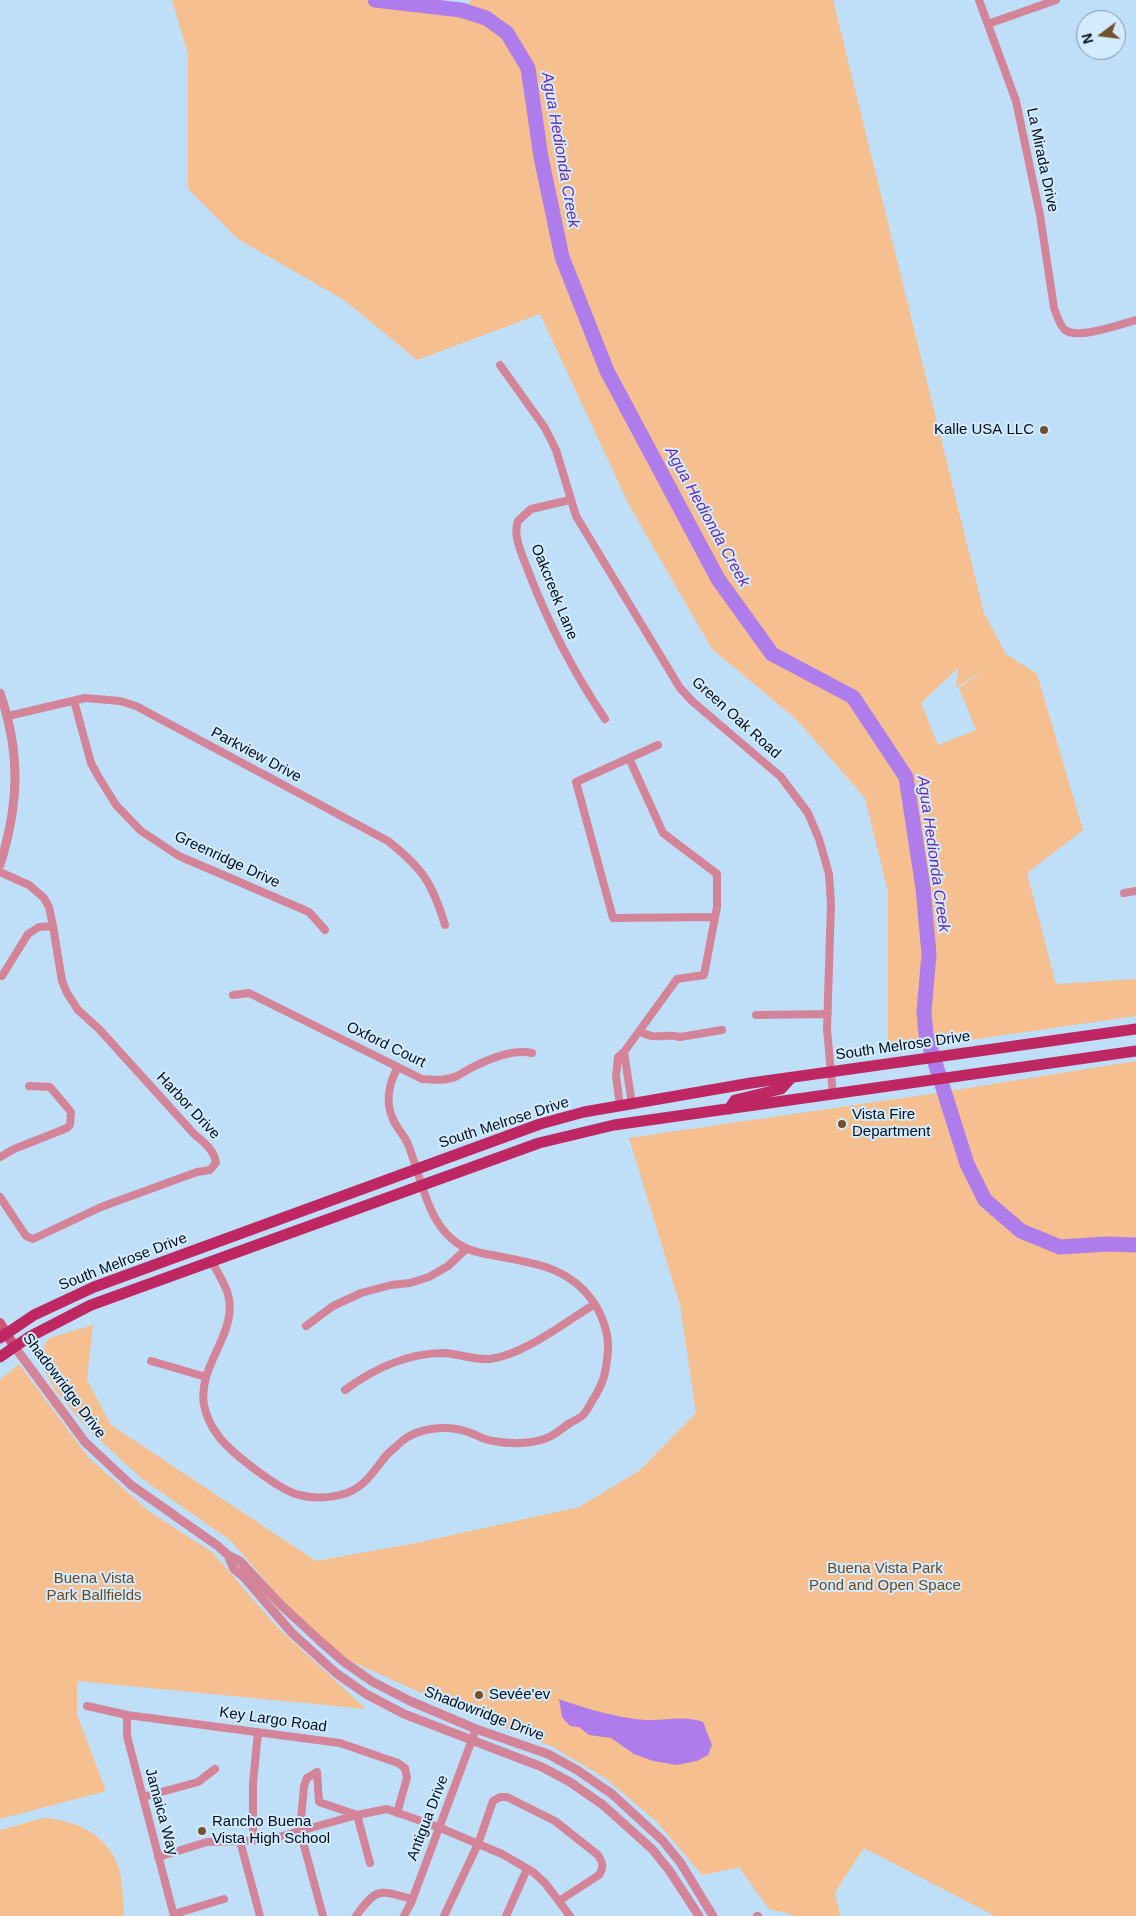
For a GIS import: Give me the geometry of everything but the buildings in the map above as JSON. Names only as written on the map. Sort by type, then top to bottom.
[{"type":"main road","name":"South Melrose Drive","points":[[2,1331],[34,1314],[94,1287],[540,1124],[584,1112],[830,1072],[1136,1028]]},
{"type":"main road","name":"South Melrose Drive","points":[[0,1357],[14,1346],[56,1322],[92,1305],[539,1144],[577,1133],[614,1125],[1136,1052]]},
{"type":"main road","points":[[729,1109],[732,1103],[740,1098],[781,1089],[791,1078]]},
{"type":"main road","name":"Shadowridge Drive","points":[[2,1331],[14,1346]]},
{"type":"street","name":"La Mirada Drive","points":[[979,0],[1016,101],[1040,215],[1054,308],[1059,321],[1065,329],[1072,333],[1083,333],[1136,320]]},
{"type":"street","points":[[988,24],[1056,0]]},
{"type":"street","name":"Green Oak Road","points":[[500,366],[545,428],[556,450],[576,516],[680,688],[781,777],[808,813],[819,839],[829,874],[831,904],[827,1030],[833,1095]]},
{"type":"street","name":"Oakcreek Lane","points":[[570,500],[532,509],[518,522],[516,533],[544,610],[567,658],[605,719]]},
{"type":"street","points":[[0,693],[8,716],[14,746],[16,788],[9,835],[0,865]]},
{"type":"street","name":"Parkview Drive","points":[[8,716],[85,698],[103,698],[136,706],[388,841],[409,858],[424,876],[436,896],[445,925]]},
{"type":"street","name":"Greenridge Drive","points":[[74,701],[91,763],[116,805],[141,831],[179,856],[309,912],[325,930]]},
{"type":"street","points":[[658,745],[576,782],[613,918],[716,916]]},
{"type":"street","points":[[620,1106],[616,1065],[618,1057],[624,1052],[676,980],[704,975],[717,908],[717,874],[663,833],[629,758]]},
{"type":"street","name":"Harbor Drive","points":[[0,872],[29,885],[44,898],[49,908],[53,926],[62,981],[78,1010],[100,1029],[195,1135],[210,1148],[215,1155],[216,1162],[210,1170],[197,1172],[101,1207],[33,1239],[26,1236],[0,1197]]},
{"type":"street","points":[[1124,893],[1136,891]]},
{"type":"street","points":[[2,976],[28,934],[39,927],[53,926]]},
{"type":"street","name":"Oxford Court","points":[[233,995],[249,993],[422,1079],[444,1080],[509,1053],[521,1051],[532,1054]]},
{"type":"street","points":[[756,1015],[828,1014]]},
{"type":"street","points":[[639,1031],[649,1037],[680,1036],[722,1030]]},
{"type":"street","points":[[624,1052],[632,1104]]},
{"type":"street","points":[[212,1262],[227,1291],[228,1313],[225,1336],[210,1364],[204,1386],[204,1404],[209,1421],[218,1436],[231,1450],[276,1484],[297,1495],[320,1498],[349,1492],[374,1474],[387,1455],[406,1438],[421,1430],[442,1428],[467,1432],[495,1442],[526,1442],[548,1437],[584,1414],[602,1387],[606,1372],[608,1345],[605,1329],[595,1304],[586,1292],[567,1275],[543,1265],[466,1249],[452,1240],[446,1233],[435,1216],[422,1186],[407,1142],[392,1118],[388,1096],[392,1077],[398,1067]]},
{"type":"street","points":[[0,1157],[70,1125],[71,1112],[50,1087],[29,1086]]},
{"type":"street","points":[[306,1326],[333,1306],[361,1293],[430,1277],[448,1266],[466,1249]]},
{"type":"street","points":[[345,1390],[363,1377],[393,1362],[408,1358],[443,1353],[489,1359],[517,1352],[595,1304]]},
{"type":"street","name":"Shadowridge Drive","points":[[14,1346],[85,1442],[131,1486],[211,1541],[228,1555],[240,1561],[282,1606],[344,1662],[373,1682],[410,1701],[476,1729],[548,1754],[577,1770],[612,1794],[662,1840],[680,1862],[713,1916]]},
{"type":"street","points":[[151,1362],[206,1377]]},
{"type":"street","name":"Shadowridge Drive","points":[[228,1555],[234,1569],[244,1577],[292,1633],[336,1672],[366,1694],[404,1714],[542,1767],[570,1782],[603,1805],[652,1849],[669,1870],[699,1916]]},
{"type":"street","name":"Key Largo Road","points":[[87,1706],[127,1715],[340,1743],[398,1763],[405,1768],[407,1778],[397,1813]]},
{"type":"street","name":"Jamaica Way","points":[[127,1715],[127,1736],[174,1915]]},
{"type":"street","name":"Antigua Drive","points":[[404,1916],[476,1729]]},
{"type":"street","points":[[252,1840],[253,1783],[258,1732]]},
{"type":"street","points":[[143,1797],[198,1782],[215,1768]]},
{"type":"street","points":[[323,1916],[300,1831],[304,1786],[307,1778],[316,1772],[319,1802],[357,1815]]},
{"type":"street","points":[[444,1916],[478,1844],[493,1801],[500,1797],[507,1797],[555,1821],[598,1855],[603,1862],[603,1869],[599,1875],[559,1901]]},
{"type":"street","points":[[158,1857],[207,1842],[268,1840],[357,1815],[387,1809],[438,1827],[502,1854],[533,1872],[545,1883],[570,1916]]},
{"type":"street","points":[[357,1815],[370,1863]]},
{"type":"street","points":[[240,1841],[260,1916]]},
{"type":"street","points":[[506,1916],[527,1869]]},
{"type":"street","points":[[356,1916],[370,1898],[385,1892],[412,1899]]},
{"type":"street","points":[[174,1915],[224,1899]]},
{"type":"green space","points":[[172,0],[375,0],[461,10],[472,0],[833,0],[984,613],[1006,654],[1037,674],[1083,830],[1027,873],[1056,984],[1136,979],[1136,1016],[888,1052],[888,892],[865,798],[797,720],[712,649],[629,505],[540,314],[417,360],[344,300],[238,239],[188,189],[188,54]],"holes":[[[958,668],[956,688],[986,668],[959,688],[976,730],[938,745],[921,703]]]},
{"type":"green space","name":"Buena Vista Park Pond and Open Space","points":[[1136,1061],[1136,1916],[995,1916],[864,1848],[835,1892],[840,1916],[796,1916],[769,1909],[741,1870],[741,1867],[702,1875],[657,1822],[605,1778],[553,1747],[439,1701],[324,1649],[231,1541],[141,1478],[90,1431],[54,1389],[38,1356],[49,1338],[93,1325],[87,1380],[111,1425],[316,1561],[416,1543],[579,1507],[639,1471],[696,1413],[680,1305],[629,1138],[930,1094]]},
{"type":"green space","name":"Buena Vista Park Ballfields","points":[[19,1364],[89,1458],[150,1512],[212,1552],[278,1628],[366,1709],[77,1681],[77,1714],[106,1791],[0,1819],[0,1380]]},
{"type":"green space","points":[[43,1818],[55,1819],[79,1826],[99,1838],[107,1847],[119,1869],[124,1916],[0,1916],[0,1830]]},
{"type":"shaded area","points":[[559,1699],[591,1710],[624,1717],[646,1720],[689,1719],[703,1722],[712,1745],[708,1755],[697,1761],[677,1765],[653,1761],[634,1754],[611,1738],[589,1735],[579,1727],[570,1726],[562,1717]]},
{"type":"waterway","name":"Agua Hedionda Creek","points":[[375,0],[461,10],[486,18],[507,33],[528,68],[541,157],[562,257],[607,371],[718,579],[772,654],[853,697],[906,777],[923,888],[929,954],[924,1012],[926,1034],[967,1164],[985,1200],[1021,1231],[1060,1247],[1107,1244],[1136,1245]]},
{"type":"place","name":"Kalle USA LLC","points":[[1044,430]]},
{"type":"place","name":"Vista Fire Department","points":[[842,1124]]},
{"type":"place","name":"Sevée'ev","points":[[479,1695]]},
{"type":"place","name":"Rancho Buena Vista High School","points":[[202,1831]]}]
